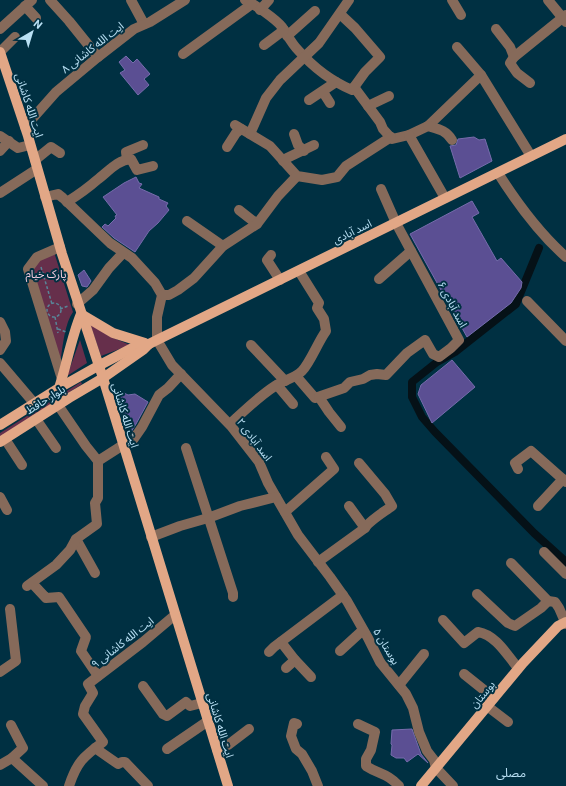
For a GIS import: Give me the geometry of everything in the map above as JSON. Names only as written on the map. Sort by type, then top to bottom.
[{"type":"main road","name":"ایت الله کاشانی","points":[[0,52],[36,164],[76,308],[103,378],[228,786]]},
{"type":"main road","name":"اسد آبادی","points":[[103,378],[153,342],[566,139]]},
{"type":"main road","points":[[76,308],[113,333],[153,342]]},
{"type":"main road","points":[[60,383],[76,325],[76,308]]},
{"type":"main road","name":"اسد آبادی","points":[[98,366],[140,344],[153,342]]},
{"type":"main road","name":"بلوار حافظ","points":[[0,425],[34,404],[60,383],[98,366]]},
{"type":"main road","name":"بلوار حافظ","points":[[3,440],[103,378]]},
{"type":"main road","name":"بوستان","points":[[421,786],[518,668],[558,626],[566,623]]},
{"type":"street","points":[[50,0],[98,57]]},
{"type":"street","points":[[131,0],[144,24]]},
{"type":"street","name":"ایت الله کاشانی ۸","points":[[25,127],[56,92],[98,57],[134,30],[150,22],[185,0]]},
{"type":"street","points":[[183,54],[252,5],[269,0]]},
{"type":"street","points":[[227,147],[236,133],[242,129],[280,80],[319,43],[350,0]]},
{"type":"street","points":[[452,0],[461,15]]},
{"type":"street","points":[[530,83],[517,73],[510,63],[514,57],[565,18],[548,0]]},
{"type":"street","points":[[0,29],[29,3],[36,18]]},
{"type":"street","points":[[252,5],[274,19],[298,51],[315,68],[336,82],[352,90],[365,72],[380,57],[355,28],[340,14]]},
{"type":"street","points":[[264,45],[285,33],[316,11]]},
{"type":"street","points":[[496,29],[510,46],[514,57]]},
{"type":"street","points":[[0,52],[15,37]]},
{"type":"street","points":[[457,47],[481,75],[531,156]]},
{"type":"street","points":[[354,87],[380,122],[383,129],[392,139],[409,135],[428,126],[481,75]]},
{"type":"street","points":[[309,100],[336,82]]},
{"type":"street","points":[[322,92],[330,103]]},
{"type":"street","points":[[368,106],[389,96]]},
{"type":"street","points":[[428,126],[443,130],[449,134],[452,140]]},
{"type":"street","points":[[242,129],[270,146],[297,176],[322,180],[337,177],[346,166],[391,137]]},
{"type":"street","points":[[294,134],[298,145],[304,151]]},
{"type":"street","points":[[409,135],[445,198]]},
{"type":"street","points":[[0,136],[18,148],[30,145]]},
{"type":"street","points":[[0,151],[9,141]]},
{"type":"street","points":[[127,159],[126,152],[143,145]]},
{"type":"street","points":[[283,162],[314,145]]},
{"type":"street","points":[[0,193],[36,164],[51,147],[60,153]]},
{"type":"street","points":[[67,202],[90,186],[116,164],[127,159],[131,159],[137,170],[153,166]]},
{"type":"street","points":[[498,173],[518,203],[554,246],[566,257]]},
{"type":"street","points":[[162,295],[169,295],[194,278],[223,246],[257,224],[278,196],[297,176]]},
{"type":"street","name":"اسد آبادی ۶","points":[[319,397],[344,388],[350,382],[363,379],[370,375],[386,375],[407,353],[425,340],[433,354],[439,357],[459,340],[396,223],[381,189]]},
{"type":"street","points":[[45,197],[58,194],[110,243],[132,258],[155,283],[162,295],[153,342]]},
{"type":"street","points":[[239,210],[257,224]]},
{"type":"street","points":[[187,221],[223,246]]},
{"type":"street","points":[[60,247],[37,257],[28,269],[60,383]]},
{"type":"street","points":[[379,279],[411,251]]},
{"type":"street","points":[[76,308],[93,290],[109,268],[123,253]]},
{"type":"street","points":[[271,255],[267,260],[280,280]]},
{"type":"street","points":[[230,424],[260,396],[296,376],[303,370],[326,331],[324,319],[317,308],[319,303],[299,271]]},
{"type":"street","points":[[527,301],[566,341]]},
{"type":"street","points":[[0,322],[5,332],[6,341],[0,350]]},
{"type":"street","name":"اسد آبادی ۲","points":[[153,342],[172,365],[230,424],[259,462],[276,497],[298,535],[318,562]]},
{"type":"street","points":[[251,345],[281,383],[293,404]]},
{"type":"street","points":[[0,363],[34,404]]},
{"type":"street","points":[[98,461],[133,440],[142,427],[159,395],[181,374]]},
{"type":"street","points":[[296,376],[315,398],[319,397],[341,427]]},
{"type":"street","points":[[58,405],[98,461],[98,498],[95,503],[97,524],[76,539],[70,550],[56,565],[30,584],[46,598],[59,597],[86,637],[82,651],[98,676]]},
{"type":"street","points":[[36,419],[56,448]]},
{"type":"street","points":[[3,440],[22,465]]},
{"type":"street","points":[[186,448],[233,593],[233,597]]},
{"type":"street","points":[[518,469],[515,463],[531,451],[564,480],[538,506]]},
{"type":"street","points":[[285,512],[334,469],[326,457]]},
{"type":"street","points":[[318,562],[365,528],[368,523],[392,506],[385,494],[359,463]]},
{"type":"street","points":[[0,497],[7,510]]},
{"type":"street","points":[[151,537],[240,506],[276,497]]},
{"type":"street","points":[[348,506],[365,528]]},
{"type":"street","points":[[76,539],[95,573]]},
{"type":"street","points":[[544,552],[566,574]]},
{"type":"street","name":"بوستان ۵","points":[[318,562],[343,596],[380,662],[406,694],[413,708],[419,732],[427,751],[434,760],[436,768],[453,786]]},
{"type":"street","points":[[511,563],[548,601],[555,602],[566,623]]},
{"type":"street","points":[[477,594],[508,623],[515,626],[541,608],[548,601]]},
{"type":"street","points":[[269,652],[343,596]]},
{"type":"street","points":[[0,672],[16,661],[10,609]]},
{"type":"street","name":"ایت الله کاشانی ۹","points":[[95,748],[103,742],[83,714],[85,706],[93,693],[88,684],[143,642],[175,615]]},
{"type":"street","points":[[443,620],[464,643],[478,632],[492,637],[518,668]]},
{"type":"street","points":[[340,651],[363,630]]},
{"type":"street","points":[[281,642],[294,660],[312,677]]},
{"type":"street","points":[[399,685],[424,654]]},
{"type":"street","points":[[286,668],[294,660]]},
{"type":"street","points":[[464,674],[494,698]]},
{"type":"street","points":[[143,686],[166,716],[186,702],[190,706],[202,703]]},
{"type":"street","points":[[487,706],[508,722]]},
{"type":"street","points":[[167,749],[208,721]]},
{"type":"street","points":[[297,724],[294,723],[291,736],[296,749],[302,754],[312,771],[318,786]]},
{"type":"street","points":[[358,724],[375,732],[371,750],[366,759],[366,766],[393,779],[399,786]]},
{"type":"street","points":[[0,765],[12,758],[23,748],[11,725]]},
{"type":"street","points":[[217,750],[228,745],[249,729]]},
{"type":"street","points":[[69,786],[74,770],[82,759],[95,748],[118,764],[125,762],[148,786]]},
{"type":"street","points":[[12,758],[43,786]]},
{"type":"path","points":[[40,263],[52,304]]},
{"type":"path","points":[[52,304],[58,305],[60,309],[59,315],[55,317]]},
{"type":"path","points":[[52,304],[48,307],[47,311],[50,316],[55,317]]},
{"type":"path","points":[[60,309],[76,308]]},
{"type":"path","points":[[55,317],[58,336]]},
{"type":"path","points":[[58,329],[68,334]]},
{"type":"green space","name":"پارک خیام","points":[[54,252],[73,312],[66,328],[61,357],[59,360],[30,270],[39,258]]},
{"type":"green space","points":[[90,324],[109,336],[130,345],[101,356]]},
{"type":"green space","points":[[80,340],[87,363],[67,376]]},
{"type":"green space","points":[[81,382],[82,384],[0,437],[0,433]]},
{"type":"building","points":[[126,56],[133,63],[137,59],[150,74],[144,79],[149,85],[138,95],[120,73],[125,70],[119,62]]},
{"type":"building","points":[[474,137],[479,140],[485,139],[492,161],[460,178],[450,146],[456,145],[458,139]]},
{"type":"building","points":[[136,177],[139,183],[142,184],[139,188],[168,203],[166,206],[169,210],[149,231],[135,252],[114,238],[102,227],[105,224],[108,226],[117,215],[103,197]]},
{"type":"building","points":[[472,201],[479,213],[472,217],[497,261],[501,258],[522,282],[521,288],[511,303],[467,337],[410,234]]},
{"type":"building","points":[[84,270],[91,281],[87,287],[82,286],[78,275]]},
{"type":"building","points":[[452,360],[475,387],[432,423],[418,394],[421,385]]},
{"type":"building","points":[[124,393],[128,395],[135,394],[148,402],[129,435],[117,398]]},
{"type":"building","points":[[412,729],[421,754],[428,763],[418,754],[407,762],[404,758],[396,758],[391,755],[392,730]]},
{"type":"waterway","points":[[539,248],[516,304],[455,352],[437,362],[412,382],[412,397],[422,417],[435,432],[534,533],[566,562]]},
{"type":"district","name":"مصلی","points":[[511,772]]}]
